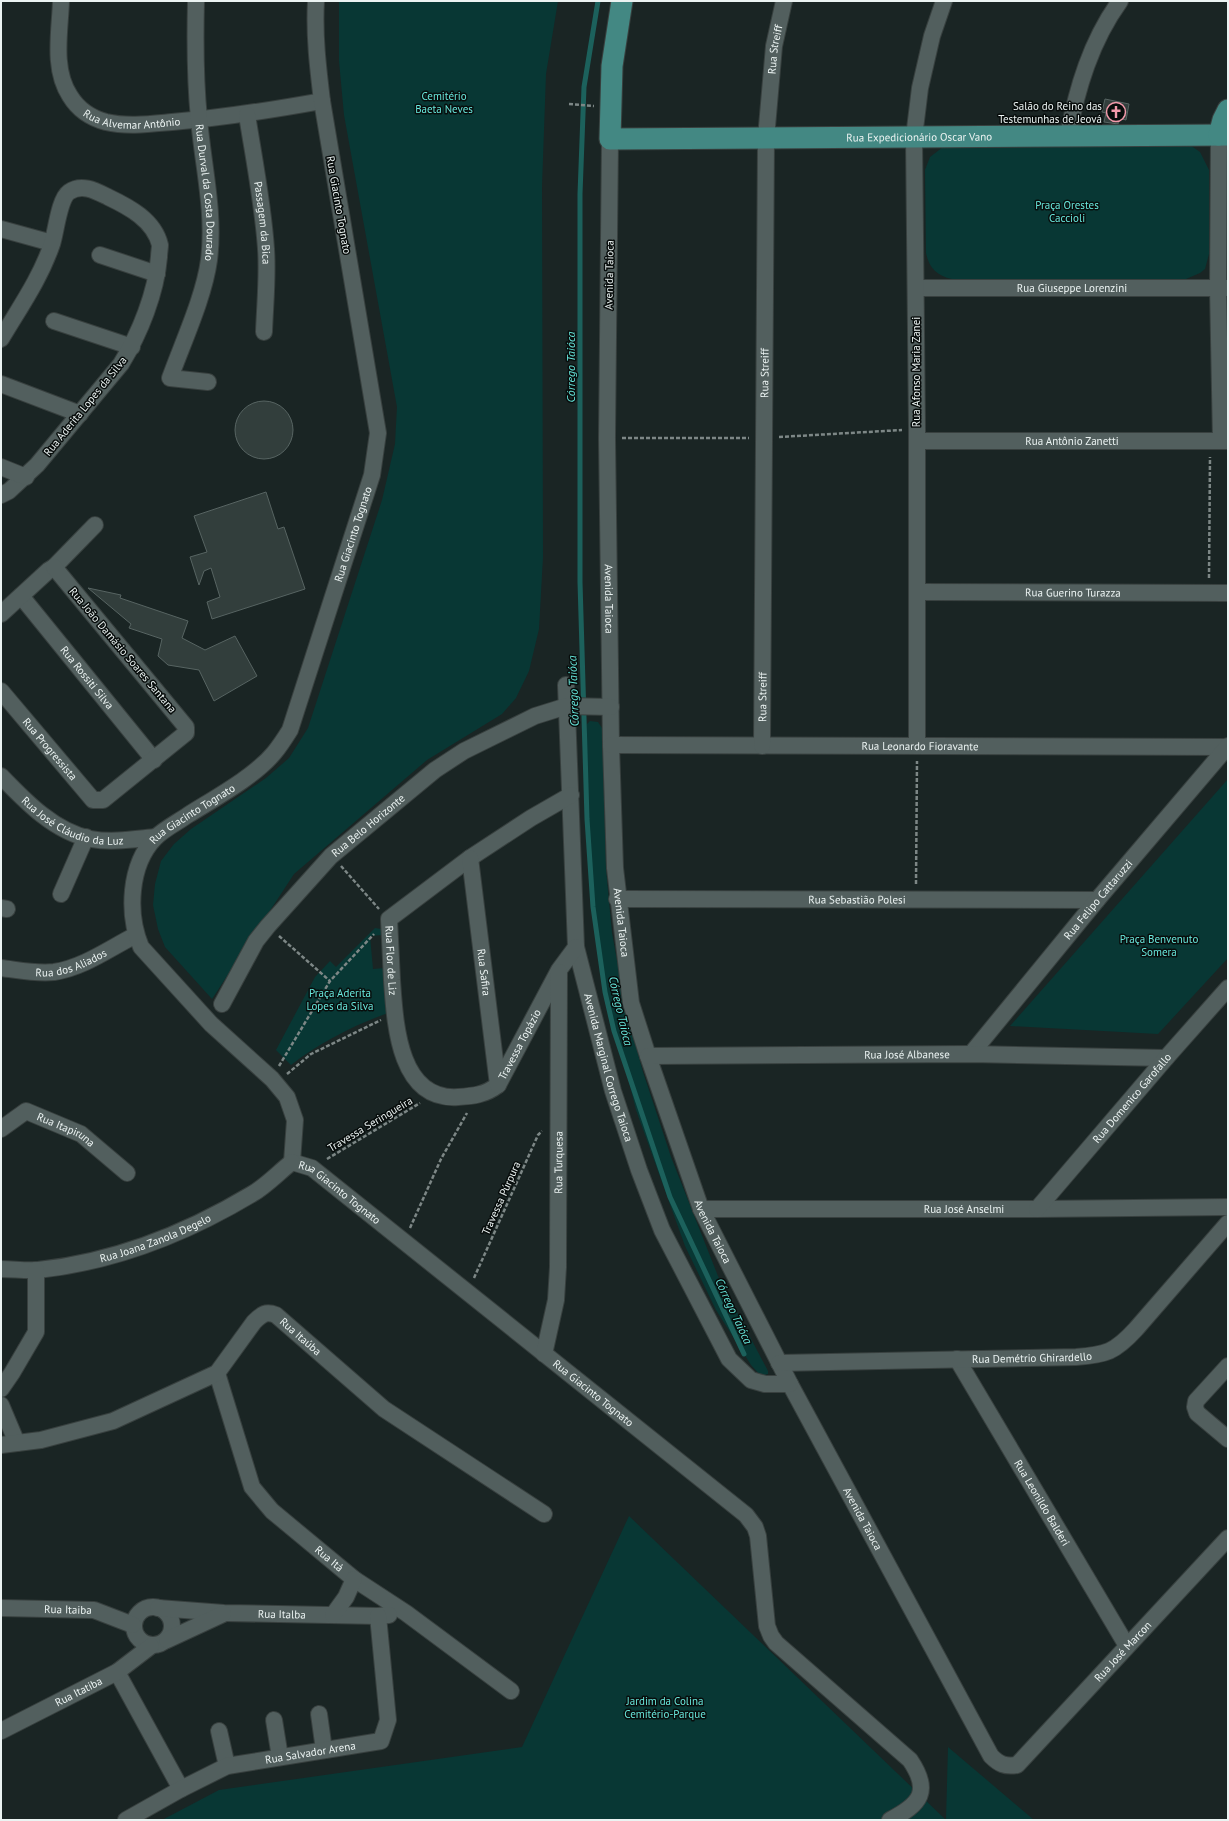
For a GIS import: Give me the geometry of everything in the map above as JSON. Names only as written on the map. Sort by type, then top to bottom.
[{"type":"main road","name":"Avenida Taioca","points":[[610,139],[612,66],[622,1]]},
{"type":"main road","points":[[1224,135],[1223,120],[1228,110]]},
{"type":"main road","name":"Rua Expedicionário Oscar Vano","points":[[610,139],[1224,135]]},
{"type":"street","name":"Rua Alvemar Antônio","points":[[61,1],[59,60],[62,78],[70,96],[84,112],[105,122],[124,125],[199,120],[247,115],[322,101]]},
{"type":"street","name":"Rua Durval da Costa Dourado","points":[[196,1],[194,63],[199,120],[210,207],[209,260],[206,281],[170,378],[208,382]]},
{"type":"street","name":"Rua Giacinto Tognato","points":[[316,1],[315,25],[317,61],[322,101],[378,433],[372,475],[290,730],[274,753],[252,773],[156,837],[143,855],[133,883],[133,912],[136,935],[141,947],[211,1024],[274,1081],[287,1097],[295,1120],[292,1162],[312,1168],[405,1242],[467,1294],[641,1431],[746,1516],[755,1526],[758,1536],[767,1626],[771,1636],[776,1643],[910,1760],[918,1772],[922,1784],[917,1801],[906,1812],[890,1820]]},
{"type":"street","name":"Rua Streiff","points":[[762,746],[766,138],[774,46],[784,1]]},
{"type":"street","name":"Rua Afonso Maria Zanei","points":[[917,746],[917,441],[914,137],[920,88],[932,36],[944,1]]},
{"type":"street","points":[[1068,136],[1076,93],[1092,52],[1109,16],[1120,1]]},
{"type":"street","name":"Passagem da Bica","points":[[247,115],[262,211],[266,249],[264,332]]},
{"type":"street","points":[[1220,441],[1224,135]]},
{"type":"street","name":"Avenida Taioca","points":[[610,139],[607,438],[611,745],[617,899],[631,1003],[701,1209],[779,1363],[991,1756],[998,1762],[1008,1767],[1017,1765]]},
{"type":"street","name":"Rua Aderita Lopes da Silva","points":[[1,339],[37,280],[52,243],[63,202],[67,193],[76,188],[95,190],[142,216],[154,232],[160,246],[157,274],[143,320],[132,347],[121,364],[26,477],[9,492],[1,495]]},
{"type":"street","points":[[1,228],[52,243]]},
{"type":"street","points":[[100,255],[157,274]]},
{"type":"street","name":"Rua Giuseppe Lorenzini","points":[[916,288],[1223,288]]},
{"type":"street","points":[[54,321],[132,347]]},
{"type":"street","points":[[1,384],[80,414]]},
{"type":"street","name":"Rua Antônio Zanetti","points":[[917,441],[1220,441]]},
{"type":"street","points":[[1,467],[26,477]]},
{"type":"street","points":[[1,614],[48,570],[54,567],[95,525]]},
{"type":"street","name":"Rua João Damásio Soares Santana","points":[[54,567],[186,727],[187,730],[184,735],[154,760]]},
{"type":"street","name":"Rua Guerino Turazza","points":[[917,592],[1228,592]]},
{"type":"street","name":"Rua Rossiti Silva","points":[[21,596],[154,760]]},
{"type":"street","name":"Avenida Marginal Corrego Taioca","points":[[566,685],[573,706],[571,795],[576,947],[613,1091],[639,1170],[662,1230],[729,1359],[751,1380],[765,1384],[790,1384]]},
{"type":"street","name":"Rua Progressista","points":[[2,694],[93,800],[103,800],[154,760]]},
{"type":"street","points":[[573,706],[611,707]]},
{"type":"street","name":"Rua Belo Horizonte","points":[[222,1004],[256,941],[331,856],[435,770],[464,751],[535,716],[573,706]]},
{"type":"street","name":"Rua Leonardo Fioravante","points":[[611,745],[1228,747]]},
{"type":"street","name":"Rua Felipo Cattaruzzi","points":[[971,1054],[1097,900],[1228,747]]},
{"type":"street","name":"Rua José Cláudio da Luz","points":[[1,776],[17,794],[48,820],[74,834],[114,840],[156,837]]},
{"type":"street","name":"Rua Flor de Liz","points":[[436,1094],[414,1076],[404,1060],[398,1040],[394,1016],[388,919],[470,858],[531,818],[571,795]]},
{"type":"street","points":[[60,894],[86,837]]},
{"type":"street","name":"Rua Safira","points":[[470,858],[498,1085]]},
{"type":"street","name":"Rua Sebastião Polesi","points":[[617,899],[1097,900]]},
{"type":"street","name":"Rua dos Aliados","points":[[1,968],[32,972],[54,972],[77,966],[136,935]]},
{"type":"street","name":"Travessa Topázio","points":[[477,1095],[490,1091],[498,1085],[559,970],[576,947]]},
{"type":"street","name":"Rua Turquesa","points":[[544,1354],[556,1300],[558,1267],[559,970]]},
{"type":"street","name":"Rua Domenico Garofallo","points":[[1037,1209],[1228,988]]},
{"type":"street","name":"Rua José Albanese","points":[[648,1056],[971,1054],[1166,1058]]},
{"type":"street","points":[[436,1094],[450,1097],[477,1095]]},
{"type":"street","name":"Rua Itapiruna","points":[[1,1129],[26,1111],[81,1134],[128,1174]]},
{"type":"street","name":"Rua Joana Zanola Degelo","points":[[1,1269],[36,1270],[78,1264],[146,1246],[253,1194],[292,1162]]},
{"type":"street","name":"Rua José Anselmi","points":[[701,1209],[1037,1209],[1228,1207]]},
{"type":"street","name":"Rua Demétrio Ghirardello","points":[[779,1363],[1076,1357],[1095,1356],[1110,1352],[1123,1343],[1132,1334],[1228,1223]]},
{"type":"street","points":[[1,1388],[12,1373],[36,1332],[36,1270]]},
{"type":"street","name":"Rua Itaúba","points":[[9,1444],[41,1440],[113,1421],[217,1373],[254,1322],[261,1314],[269,1312],[276,1315],[384,1409],[544,1514]]},
{"type":"street","name":"Rua Leonildo Balderi","points":[[957,1359],[1127,1646]]},
{"type":"street","points":[[1228,1366],[1196,1401],[1195,1408],[1197,1413],[1228,1439]]},
{"type":"street","name":"Rua Itá","points":[[217,1373],[252,1487],[272,1511],[354,1579],[406,1613],[512,1691]]},
{"type":"street","points":[[1,1405],[9,1444]]},
{"type":"street","name":"Rua José Marcon","points":[[1017,1765],[1228,1538]]},
{"type":"street","points":[[333,1615],[346,1597],[354,1579]]},
{"type":"street","name":"Rua Itaiba","points":[[1,1608],[94,1610],[133,1624]]},
{"type":"street","points":[[167,1640],[172,1628],[172,1622],[164,1611],[152,1608],[135,1618],[133,1624],[138,1640],[143,1644],[151,1646],[162,1644],[167,1640],[224,1613]]},
{"type":"street","name":"Rua Italba","points":[[94,1610],[152,1608],[224,1613],[378,1616],[406,1613]]},
{"type":"street","name":"Rua Salvador Arena","points":[[126,1820],[181,1789],[227,1766],[381,1741],[388,1720],[378,1616]]},
{"type":"street","name":"Rua Itatiba","points":[[1,1731],[117,1672],[151,1646]]},
{"type":"street","points":[[117,1672],[181,1789]]},
{"type":"street","points":[[320,1714],[324,1750]]},
{"type":"street","points":[[274,1720],[280,1758]]},
{"type":"street","points":[[219,1731],[227,1766]]},
{"type":"path","points":[[569,104],[594,106]]},
{"type":"path","points":[[1209,592],[1220,441]]},
{"type":"path","points":[[916,900],[917,746]]},
{"type":"path","points":[[274,1081],[330,981],[388,919],[331,856]]},
{"type":"path","points":[[268,926],[330,981]]},
{"type":"path","points":[[274,1081],[311,1054],[374,1022],[394,1016]]},
{"type":"path","name":"Travessa Seringueira","points":[[312,1168],[436,1094]]},
{"type":"path","points":[[405,1242],[441,1159],[477,1095]]},
{"type":"path","name":"Travessa Púrpura","points":[[467,1294],[538,1135],[558,1116]]},
{"type":"green space","name":"Cemitério Baeta Neves","points":[[339,1],[558,1],[546,74],[542,186],[543,557],[539,629],[529,671],[516,698],[502,714],[427,760],[294,874],[212,999],[165,947],[158,929],[153,905],[155,884],[161,861],[174,844],[191,829],[266,778],[289,758],[308,728],[382,500],[395,444],[397,407],[344,115],[339,61]]},
{"type":"green space","name":"Praça Orestes Caccioli","points":[[1190,145],[1200,152],[1209,170],[1209,254],[1205,269],[1200,273],[1186,279],[952,279],[942,276],[934,270],[929,263],[926,253],[925,170],[930,157],[943,147]]},
{"type":"green space","points":[[590,721],[598,722],[602,728],[606,869],[612,933],[626,1010],[643,1072],[671,1157],[718,1276],[768,1371],[768,1374],[761,1376],[751,1365],[716,1310],[685,1246],[636,1110],[603,979],[591,889],[586,797],[587,724]]},
{"type":"green space","name":"Praça Benvenuto Somera","points":[[1228,779],[1228,958],[1158,1034],[1010,1026]]},
{"type":"green space","name":"Praça Aderita Lopes da Silva","points":[[375,928],[381,929],[382,935],[370,936],[373,969],[385,968],[388,1013],[337,1035],[313,1049],[291,1065],[276,1050],[315,977],[330,961],[336,967]]},
{"type":"green space","name":"Jardim da Colina Cemitério-Parque","points":[[629,1516],[946,1820],[162,1820],[219,1790],[522,1747]]},
{"type":"green space","points":[[948,1747],[1034,1820],[946,1820]]},
{"type":"building","name":"Salão do Reino das Testemunhas de Jeová","points":[[1105,99],[1129,104],[1126,120],[1119,118],[1118,124],[1104,122],[1106,113],[1102,112]]},
{"type":"building","points":[[264,401],[275,403],[285,409],[291,419],[293,430],[291,441],[285,451],[275,457],[264,459],[253,457],[243,451],[237,441],[235,430],[237,419],[243,409],[253,403]]},
{"type":"building","points":[[266,492],[278,529],[284,527],[305,589],[212,619],[207,602],[220,597],[211,568],[204,571],[199,585],[190,557],[207,552],[194,516]]},
{"type":"building","points":[[88,588],[121,595],[120,598],[188,621],[182,638],[205,650],[235,636],[257,676],[214,701],[199,670],[168,665],[158,656],[162,639],[129,628],[131,624]]},
{"type":"waterway","name":"Córrego Taióca","points":[[598,1],[584,87],[580,194],[580,582],[587,819],[593,907],[605,992],[614,1031],[670,1197],[744,1354]]},
{"type":"place","name":"Salão do Reino das Testemunhas de Jeová","points":[[1116,112]]}]
